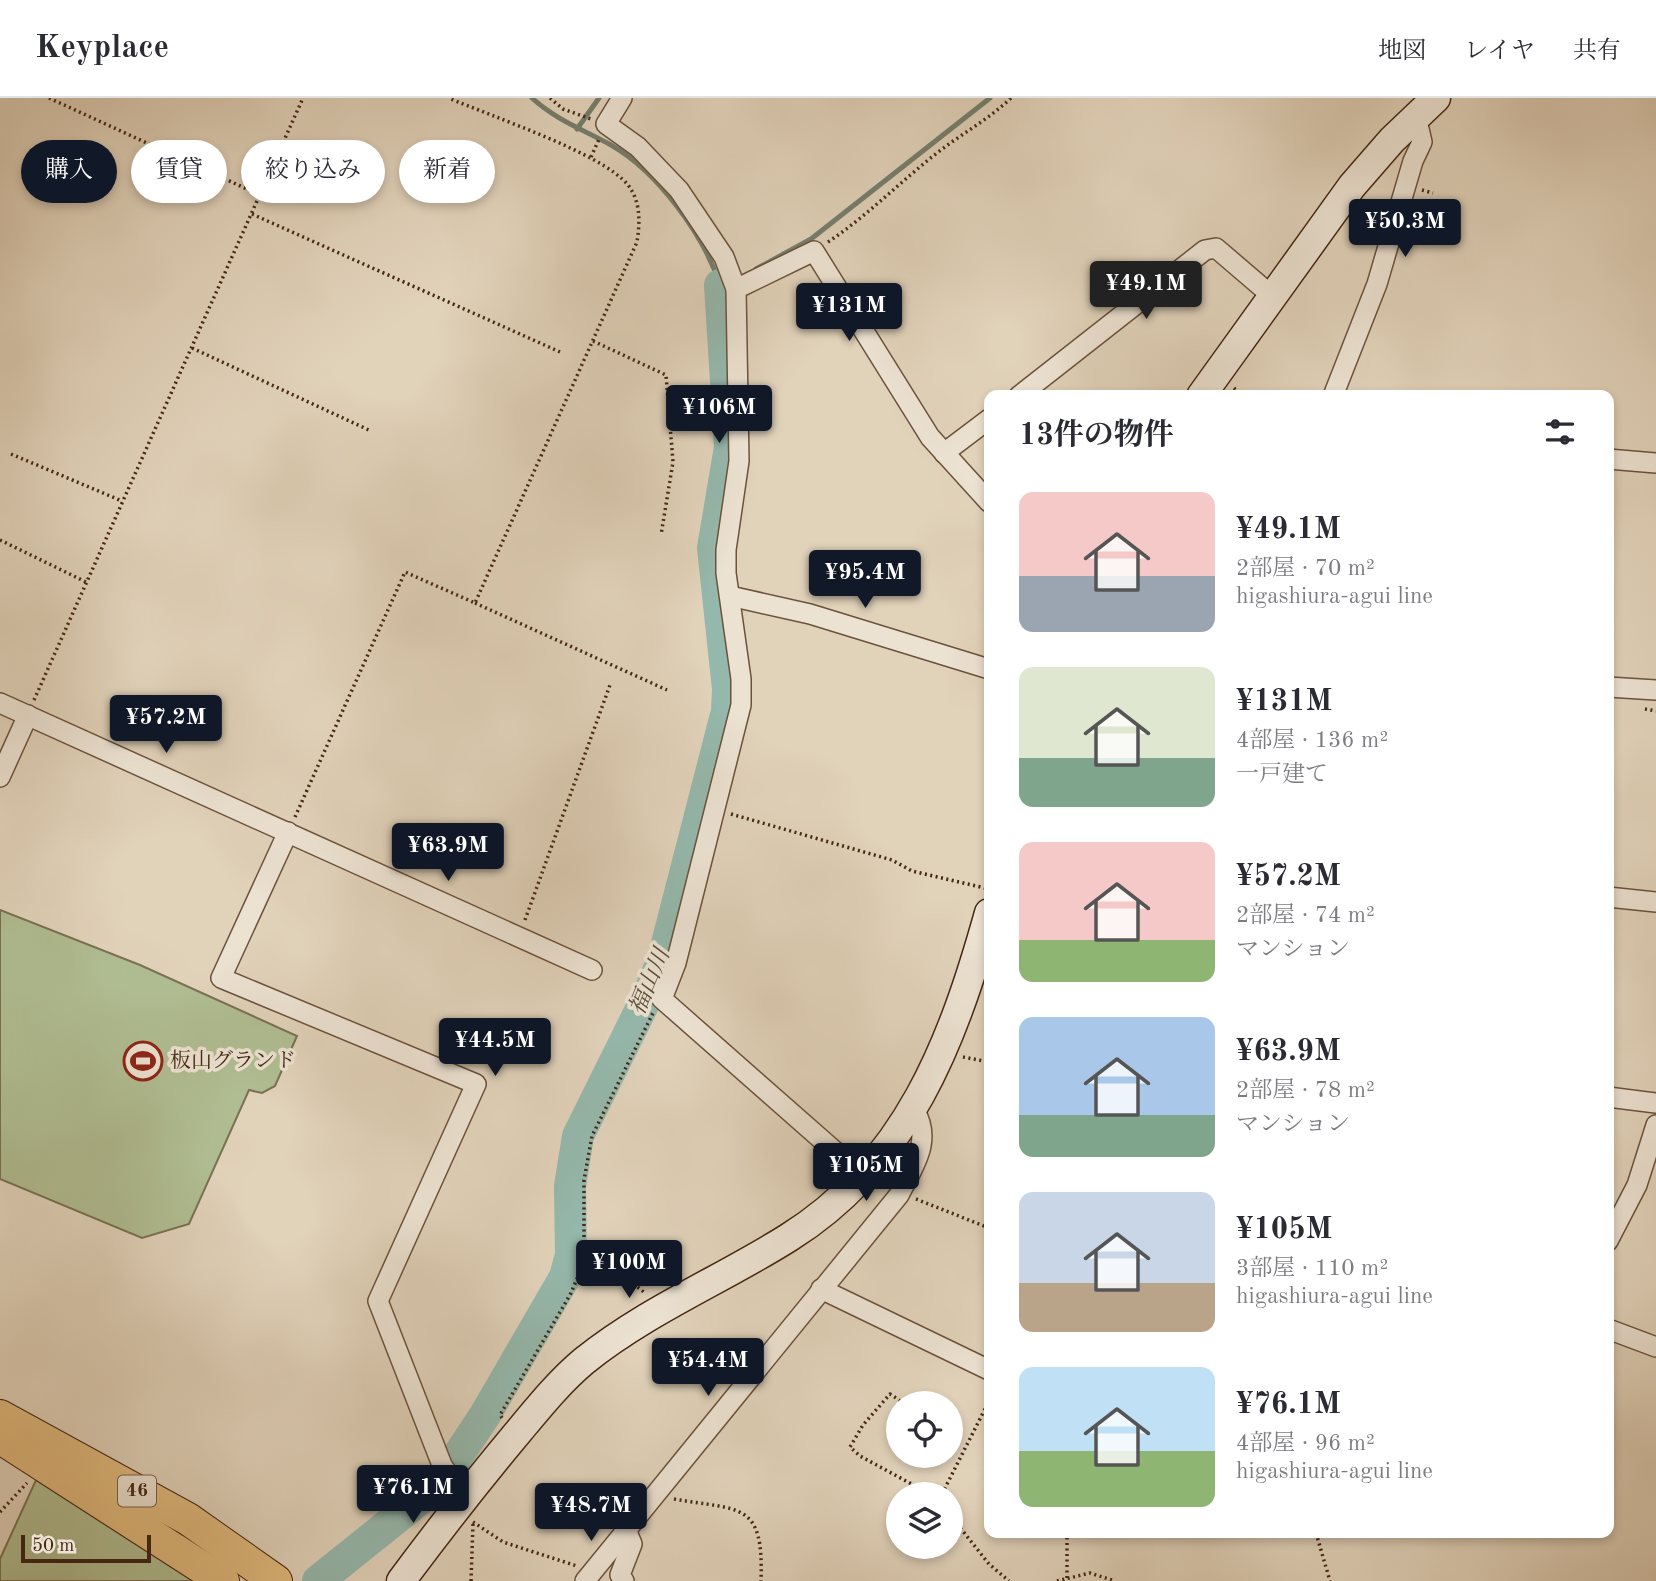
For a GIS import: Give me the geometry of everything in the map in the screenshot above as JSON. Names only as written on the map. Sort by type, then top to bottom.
[{"type":"main road","points":[[1205,390],[1352,186],[1426,107]]},
{"type":"main road","points":[[401,1581],[457,1495],[582,1363],[617,1336],[790,1237],[863,1176],[880,1158],[914,1109],[945,1046],[984,948]]},
{"type":"main road","name":"46","points":[[0,1416],[188,1519],[272,1578]]},
{"type":"main road","name":"46","points":[[0,1437],[223,1581]]},
{"type":"street","points":[[622,98],[606,124],[638,147],[680,190],[724,257],[736,289],[739,461],[726,550],[741,679],[741,705],[676,963],[662,999],[863,1176]]},
{"type":"street","points":[[1335,390],[1377,284],[1400,200],[1422,142],[1426,107]]},
{"type":"street","points":[[1027,390],[1205,250],[1216,248],[1272,296]]},
{"type":"street","points":[[736,289],[814,251],[930,438],[984,497]]},
{"type":"street","points":[[944,453],[984,423]]},
{"type":"street","points":[[1614,459],[1656,463]]},
{"type":"street","points":[[730,596],[810,614],[984,667]]},
{"type":"street","points":[[1614,688],[1656,691]]},
{"type":"street","points":[[0,703],[592,970]]},
{"type":"street","points":[[0,777],[28,716]]},
{"type":"street","points":[[288,832],[222,978],[476,1084],[378,1301],[457,1495]]},
{"type":"street","points":[[1614,898],[1656,902]]},
{"type":"street","points":[[1614,1098],[1656,1103]]},
{"type":"street","points":[[588,1578],[901,1192],[920,1151],[924,1125],[914,1109]]},
{"type":"street","points":[[1614,1229],[1637,1185],[1656,1125]]},
{"type":"street","points":[[821,1289],[984,1368]]},
{"type":"street","points":[[1614,1331],[1656,1347]]},
{"type":"street","points":[[624,1581],[620,1575],[632,1544],[627,1532]]},
{"type":"path","points":[[49,98],[241,186]]},
{"type":"path","points":[[284,140],[303,98]]},
{"type":"path","points":[[449,98],[591,158],[614,171],[629,186],[637,203],[640,222],[637,242],[475,603]]},
{"type":"path","points":[[550,98],[563,109],[606,124]]},
{"type":"path","points":[[814,251],[870,211],[940,150],[982,123],[1011,98]]},
{"type":"path","points":[[28,716],[256,203]]},
{"type":"path","points":[[251,214],[560,352]]},
{"type":"path","points":[[593,341],[666,375],[673,462],[662,535]]},
{"type":"path","points":[[191,347],[371,431]]},
{"type":"path","points":[[11,454],[122,501]]},
{"type":"path","points":[[0,540],[86,582]]},
{"type":"path","points":[[288,832],[405,572],[667,690]]},
{"type":"path","points":[[519,937],[610,685]]},
{"type":"path","points":[[716,810],[892,860],[912,871],[984,888]]},
{"type":"path","points":[[515,1436],[500,1415],[571,1293],[584,1262],[584,1180],[592,1136],[662,999]]},
{"type":"path","points":[[901,1192],[984,1226]]},
{"type":"path","points":[[584,1251],[594,1252],[646,1295],[658,1312]]},
{"type":"path","points":[[886,1399],[863,1425],[850,1447],[860,1456],[908,1482]]},
{"type":"path","points":[[948,1482],[984,1411]]},
{"type":"path","points":[[0,1512],[42,1464]]},
{"type":"path","points":[[662,1489],[675,1499],[720,1504],[737,1510],[750,1519],[759,1533],[762,1550],[761,1581]]},
{"type":"path","points":[[457,1495],[503,1542],[575,1564],[588,1578]]},
{"type":"path","points":[[457,1495],[471,1581]]},
{"type":"path","points":[[963,1531],[989,1564],[1009,1581]]},
{"type":"path","points":[[1067,1538],[1067,1578]]},
{"type":"path","points":[[1318,1538],[1331,1581]]},
{"type":"path","points":[[1057,1581],[1090,1573],[1115,1581]]},
{"type":"green space","name":"板山グランド","points":[[0,910],[140,965],[297,1036],[275,1086],[262,1093],[249,1090],[189,1224],[142,1238],[0,1179]]},
{"type":"green space","points":[[36,1480],[193,1581],[0,1581],[0,1559]]},
{"type":"waterway","points":[[532,98],[560,119],[611,145],[645,171],[691,226],[720,285],[728,282]]},
{"type":"waterway","points":[[577,129],[599,98]]},
{"type":"waterway","points":[[756,269],[811,239],[990,98]]},
{"type":"waterway","name":"福山川","points":[[318,1581],[440,1483],[485,1415],[565,1277],[571,1255],[570,1186],[578,1136],[663,959],[727,711],[728,689],[713,548],[730,447],[720,285]]},
{"type":"place","name":"板山グランド","points":[[143,1061]]}]
